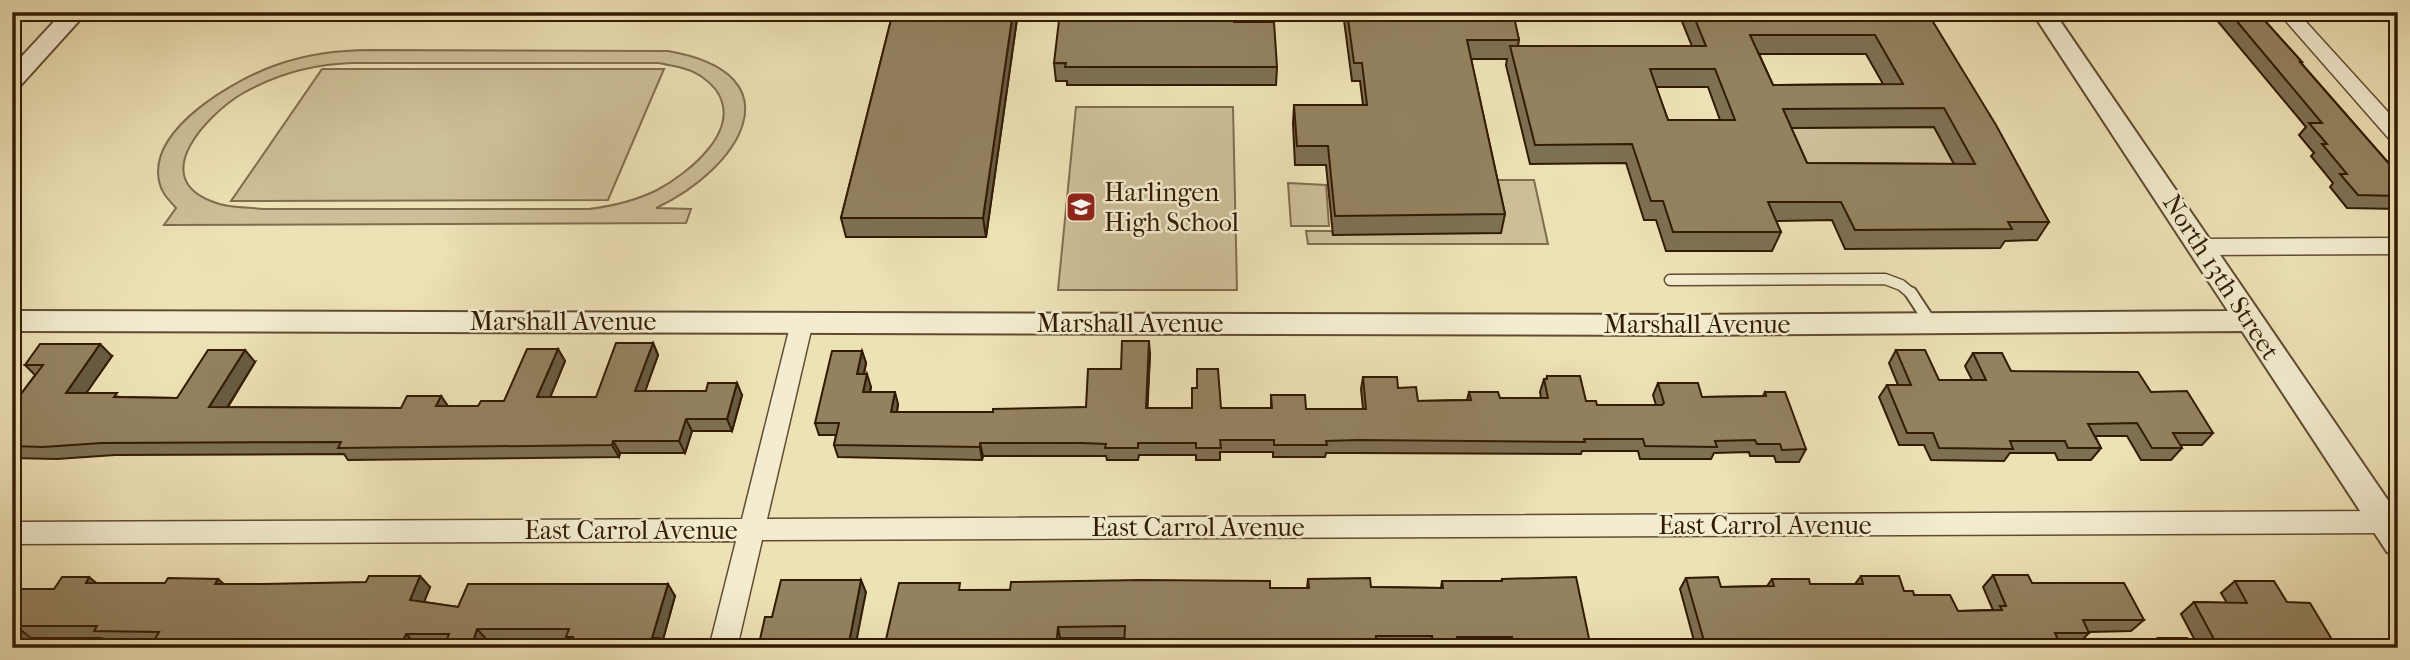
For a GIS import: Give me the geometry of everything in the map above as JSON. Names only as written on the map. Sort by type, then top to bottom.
[{"type":"street","points":[[12,80],[76,12]]},
{"type":"street","name":"North 13th Street","points":[[2043,12],[2203,247],[2248,321],[2391,532]]},
{"type":"street","points":[[2287,12],[2398,136]]},
{"type":"street","points":[[2203,247],[2398,246]]},
{"type":"street","name":"Marshall Avenue","points":[[12,321],[1673,325],[2248,321]]},
{"type":"street","points":[[723,648],[754,529],[802,322]]},
{"type":"street","name":"East Carrol Avenue","points":[[12,533],[754,529],[2391,532]]},
{"type":"lane","points":[[1670,280],[1885,279],[1901,283],[1909,289],[1930,322]]},
{"type":"shaded area","points":[[359,50],[668,51],[709,63],[734,80],[744,100],[743,124],[732,147],[712,170],[686,191],[656,208],[691,209],[686,223],[164,225],[176,208],[160,185],[159,161],[167,142],[198,108],[239,82],[276,65],[311,55]],"holes":[[[353,63],[659,63],[689,70],[710,83],[723,105],[723,120],[718,135],[708,149],[683,173],[649,194],[615,205],[589,209],[264,209],[230,206],[211,201],[193,190],[184,177],[184,162],[190,146],[213,116],[240,95],[280,76],[309,68]]]},
{"type":"shaded area","points":[[322,69],[664,69],[608,200],[231,201]]},
{"type":"shaded area","points":[[1076,107],[1233,107],[1237,290],[1058,290]]},
{"type":"shaded area","points":[[1934,127],[1964,183],[1790,164],[1775,128]]},
{"type":"shaded area","points":[[1489,180],[1534,180],[1548,244],[1308,244],[1306,231],[1332,231],[1333,235]]},
{"type":"shaded area","points":[[1288,183],[1326,185],[1329,226],[1291,226]]},
{"type":"building","points":[[893,12],[1013,12],[983,218],[841,218]]},
{"type":"building","points":[[1060,12],[1233,12],[1234,22],[1274,22],[1277,67],[1065,67],[1066,63],[1054,63]]},
{"type":"building","points":[[1347,12],[1513,12],[1519,40],[1467,40],[1505,214],[1335,216],[1328,146],[1297,146],[1294,105],[1367,105],[1362,63],[1354,63]]},
{"type":"building","points":[[1692,12],[1927,12],[1996,125],[2049,222],[2008,222],[2012,229],[1855,230],[1841,202],[1768,202],[1781,232],[1673,232],[1663,201],[1651,201],[1632,144],[1535,145],[1510,46],[1706,46]],"holes":[[[1750,35],[1875,35],[1903,84],[1773,85]],[[1650,69],[1715,69],[1735,120],[1668,120]],[[1944,108],[1975,164],[1807,163],[1783,109]]]},
{"type":"building","points":[[2229,12],[2257,12],[2398,174],[2398,196],[2358,195],[2340,174],[2347,174],[2322,144],[2327,144],[2309,123],[2322,123]]},
{"type":"building","points":[[1122,341],[1149,341],[1146,408],[1192,408],[1192,388],[1197,388],[1197,369],[1218,369],[1221,408],[1272,408],[1271,395],[1305,395],[1306,409],[1366,409],[1363,377],[1397,377],[1398,388],[1416,387],[1418,401],[1471,400],[1469,392],[1498,392],[1500,398],[1548,398],[1544,379],[1547,379],[1547,376],[1580,376],[1586,401],[1596,401],[1597,405],[1662,405],[1664,403],[1658,383],[1698,383],[1702,397],[1766,396],[1765,392],[1785,392],[1806,449],[1782,450],[1780,444],[1757,444],[1755,440],[1715,441],[1717,447],[1645,446],[1643,439],[1584,439],[1585,442],[1358,440],[1326,441],[1327,445],[1274,445],[1274,440],[1220,440],[1221,448],[1196,448],[1196,443],[1138,443],[1138,448],[1105,448],[1106,444],[1083,443],[980,443],[980,447],[834,445],[839,423],[815,423],[832,351],[862,351],[857,374],[867,374],[863,392],[895,392],[891,412],[993,412],[993,409],[1086,407],[1088,369],[1121,369]]},
{"type":"building","points":[[616,343],[653,343],[635,391],[706,391],[708,383],[737,383],[727,419],[686,419],[679,441],[613,441],[612,445],[338,448],[341,442],[12,446],[12,406],[43,365],[25,365],[40,344],[100,344],[66,393],[117,393],[114,397],[177,398],[208,350],[245,350],[209,407],[401,408],[407,396],[441,396],[436,406],[478,406],[481,401],[504,401],[527,349],[558,349],[537,397],[596,397]]},
{"type":"building","points":[[1896,350],[1925,350],[1939,380],[1986,380],[1973,353],[2002,353],[2011,371],[2138,372],[2151,392],[2187,391],[2213,433],[2173,433],[2182,448],[2152,448],[2137,423],[2088,424],[2101,448],[2068,448],[2065,441],[2010,441],[2013,449],[1939,448],[1933,433],[1907,433],[1887,385],[1911,385]]},
{"type":"building","points":[[1993,575],[2028,575],[2032,583],[2124,583],[2144,620],[2083,620],[2089,633],[2055,633],[2062,648],[1918,648],[1916,642],[1871,642],[1872,647],[1706,648],[1686,578],[1718,577],[1721,587],[1774,586],[1772,579],[1809,579],[1810,584],[1863,584],[1861,576],[1899,576],[1904,591],[1913,591],[1914,595],[1950,595],[1958,611],[2002,610],[2000,606],[2006,606]]},
{"type":"building","points":[[369,576],[420,576],[410,600],[458,607],[468,584],[668,584],[652,638],[659,638],[656,648],[569,648],[573,637],[566,637],[569,629],[477,629],[471,648],[444,648],[449,634],[406,634],[400,648],[347,648],[351,639],[271,639],[266,648],[150,648],[159,632],[94,631],[97,626],[16,626],[12,632],[12,589],[54,589],[62,577],[89,577],[86,583],[165,583],[168,578],[218,579],[215,584],[263,584],[366,582]]},
{"type":"building","points":[[1576,577],[1591,648],[1513,648],[1512,637],[1457,637],[1458,648],[1433,648],[1432,636],[1376,636],[1376,641],[1160,641],[1160,648],[1124,648],[1125,626],[1058,627],[1056,648],[884,648],[899,583],[960,583],[959,590],[1010,590],[1011,582],[1270,581],[1270,588],[1309,588],[1308,579],[1370,578],[1371,587],[1443,588],[1442,581]]},
{"type":"building","points":[[781,580],[861,580],[848,648],[758,648],[765,617],[772,617]]},
{"type":"building","points":[[2235,581],[2274,581],[2287,602],[2310,603],[2337,648],[2217,645],[2194,602],[2247,603]]},
{"type":"building","points":[[2158,638],[2187,638],[2192,648],[2163,648]]},
{"type":"place","name":"Harlingen High School","points":[[1081,207]]}]
